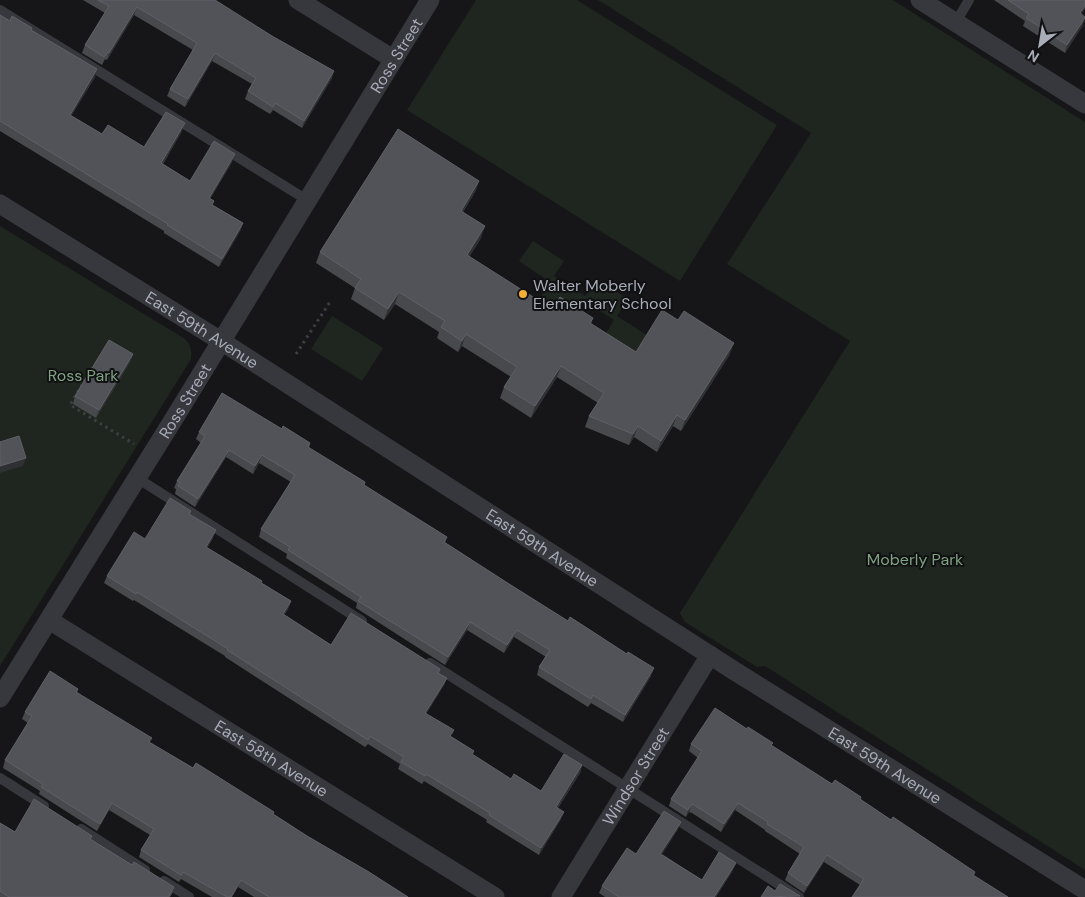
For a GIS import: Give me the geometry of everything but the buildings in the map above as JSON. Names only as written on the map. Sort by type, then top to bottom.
[{"type":"street","points":[[298,0],[394,59]]},
{"type":"street","name":"Ross Street","points":[[0,698],[152,455],[430,0]]},
{"type":"street","points":[[920,0],[1085,104]]},
{"type":"street","name":"East 59th Avenue","points":[[0,204],[221,341],[710,655],[1085,890]]},
{"type":"street","name":"East 58th Avenue","points":[[49,620],[495,897]]},
{"type":"street","name":"Windsor Street","points":[[561,897],[710,655]]},
{"type":"lane","points":[[956,22],[969,0]]},
{"type":"lane","points":[[0,10],[307,200]]},
{"type":"lane","points":[[137,478],[374,628]]},
{"type":"lane","points":[[424,659],[799,897]]},
{"type":"lane","points":[[0,778],[49,809]]},
{"type":"lane","points":[[74,825],[189,897]]},
{"type":"path","points":[[296,354],[330,302]]},
{"type":"path","points":[[92,368],[70,405],[152,455]]},
{"type":"green space","points":[[476,0],[577,0],[777,125],[680,281],[407,110]]},
{"type":"green space","name":"Moberly Park","points":[[598,0],[893,0],[1085,122],[1085,870],[765,666],[757,667],[685,622],[680,613],[850,341],[727,264],[811,133]]},
{"type":"green space","name":"Ross Park","points":[[0,226],[185,339],[190,346],[191,359],[0,666]]},
{"type":"green space","points":[[533,241],[564,261],[554,276],[585,296],[597,279],[628,299],[617,316],[648,336],[634,357],[604,337],[614,320],[583,300],[572,317],[541,297],[552,279],[550,282],[519,261]]},
{"type":"green space","points":[[332,316],[383,348],[362,381],[311,349]]},
{"type":"place","name":"Walter Moberly Elementary School","points":[[523,294]]}]
